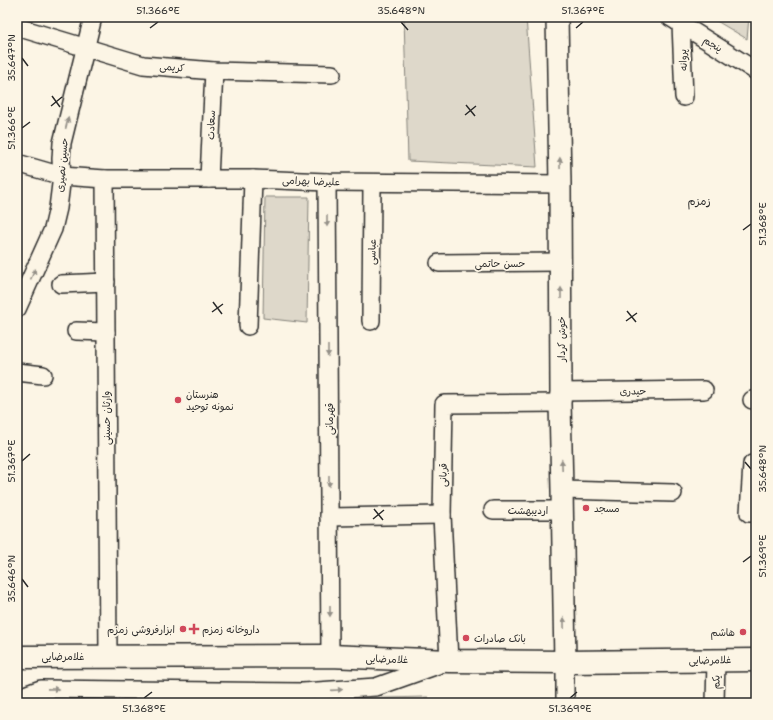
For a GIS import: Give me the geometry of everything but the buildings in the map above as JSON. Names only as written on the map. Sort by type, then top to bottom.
[{"type":"main road","name":"غلامرضایی","points":[[17,657],[330,656],[449,661],[565,662],[756,660]]},
{"type":"street","name":"حسین نصیری","points":[[17,309],[53,229],[58,208],[62,176],[62,143],[93,17]]},
{"type":"street","name":"خوش کردار","points":[[557,17],[560,184],[560,398],[565,662]]},
{"type":"street","name":"پنجم","points":[[676,20],[756,71]]},
{"type":"street","name":"پروانه","points":[[676,20],[684,97]]},
{"type":"street","name":"کریمی","points":[[17,27],[143,65],[214,70],[332,74]]},
{"type":"street","name":"سعادت","points":[[209,179],[214,70]]},
{"type":"street","name":"علیرضا بهرامی","points":[[17,163],[62,176],[105,179],[253,179],[372,183],[560,184]]},
{"type":"street","name":"وارثان حسینی","points":[[105,179],[108,656]]},
{"type":"street","points":[[248,326],[253,179]]},
{"type":"street","name":"قهرمانی","points":[[327,182],[330,656]]},
{"type":"street","name":"عباسی","points":[[371,321],[372,183]]},
{"type":"street","name":"حسن حاتمی","points":[[439,263],[560,262]]},
{"type":"street","points":[[61,284],[106,282]]},
{"type":"street","points":[[76,331],[106,332]]},
{"type":"street","points":[[17,372],[43,374]]},
{"type":"street","name":"حیدری","points":[[560,398],[704,390]]},
{"type":"street","name":"قربانی","points":[[449,661],[442,515],[444,404],[560,398]]},
{"type":"street","points":[[752,464],[749,513],[756,513]]},
{"type":"street","name":"اردیبهشت","points":[[493,510],[562,500],[673,493]]},
{"type":"street","points":[[329,516],[442,515]]},
{"type":"street","name":"یکم","points":[[715,703],[716,660]]},
{"type":"street","points":[[17,700],[22,696],[41,689],[303,692],[376,687],[449,661]]},
{"type":"street","points":[[565,662],[565,703]]},
{"type":"shaded area","points":[[404,17],[526,17],[537,167],[408,161]]},
{"type":"shaded area","points":[[710,17],[749,17],[747,39]]},
{"type":"shaded area","points":[[265,197],[309,197],[307,323],[263,318]]},
{"type":"shaded area","points":[[428,697],[427,703],[160,703]]},
{"type":"place","name":"هنرستان نمونه توحید","points":[[178,400]]},
{"type":"place","name":"مسجد","points":[[586,508]]},
{"type":"place","name":"ابزارفروشی زمزم","points":[[183,629]]},
{"type":"place","name":"داروخانه زمزم","points":[[194,629]]},
{"type":"place","name":"هاشم","points":[[743,632]]},
{"type":"place","name":"بانک صادرات","points":[[466,638]]},
{"type":"district","name":"زمزم","points":[[699,201]]}]
